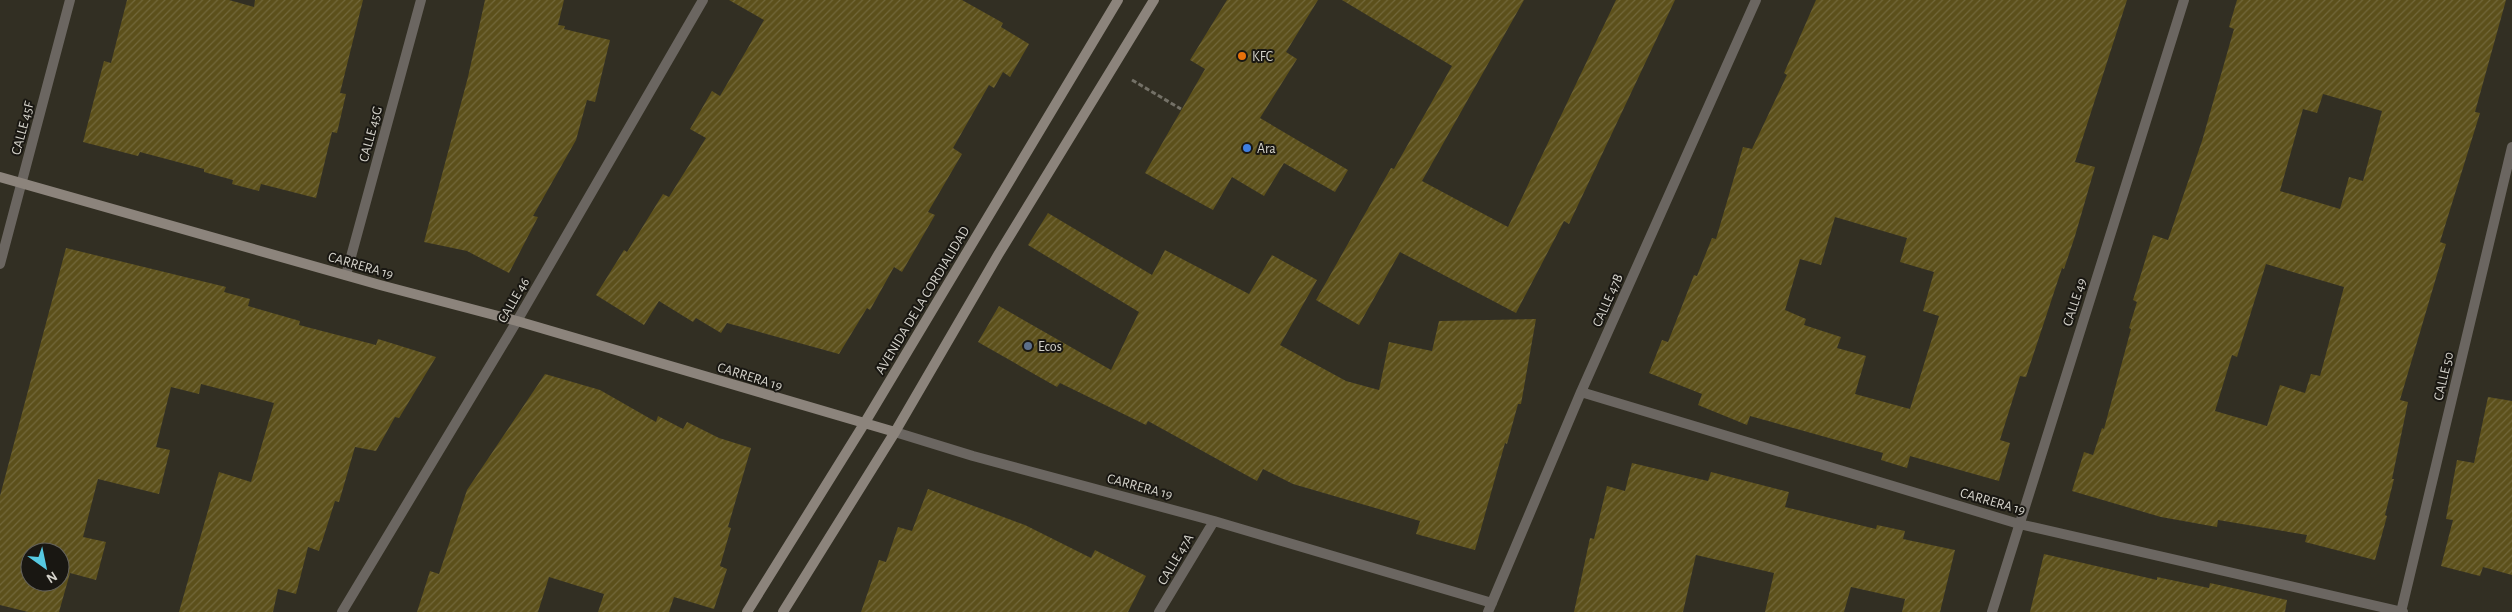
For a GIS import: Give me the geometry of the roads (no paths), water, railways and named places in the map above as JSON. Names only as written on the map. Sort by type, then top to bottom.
[{"type":"main road","name":"AVENIDA DE LA CORDIALIDAD","points":[[747,612],[864,424],[1118,0]]},
{"type":"main road","points":[[783,612],[894,432],[998,255],[1154,0]]},
{"type":"main road","name":"CARRERA 19","points":[[0,177],[516,321],[894,432]]},
{"type":"street","name":"CALLE 45F","points":[[0,264],[70,0]]},
{"type":"street","name":"CALLE 45G","points":[[346,275],[421,0]]},
{"type":"street","name":"CALLE 46","points":[[342,612],[516,321],[703,0]]},
{"type":"street","name":"CALLE 47B","points":[[1490,607],[1582,392],[1756,0]]},
{"type":"street","name":"CALLE 49","points":[[1992,612],[2184,0]]},
{"type":"street","name":"CALLE 50","points":[[2402,612],[2512,147]]},
{"type":"street","name":"CARRERA 19","points":[[1582,392],[2019,524],[2402,612]]},
{"type":"street","name":"CARRERA 19","points":[[894,432],[973,456],[1214,521],[1490,607]]},
{"type":"street","name":"CALLE 47A","points":[[1159,612],[1214,521]]},
{"type":"place","name":"KFC","points":[[1242,56]]},
{"type":"place","name":"Ara","points":[[1247,148]]},
{"type":"place","name":"Ecos","points":[[1028,346]]}]
